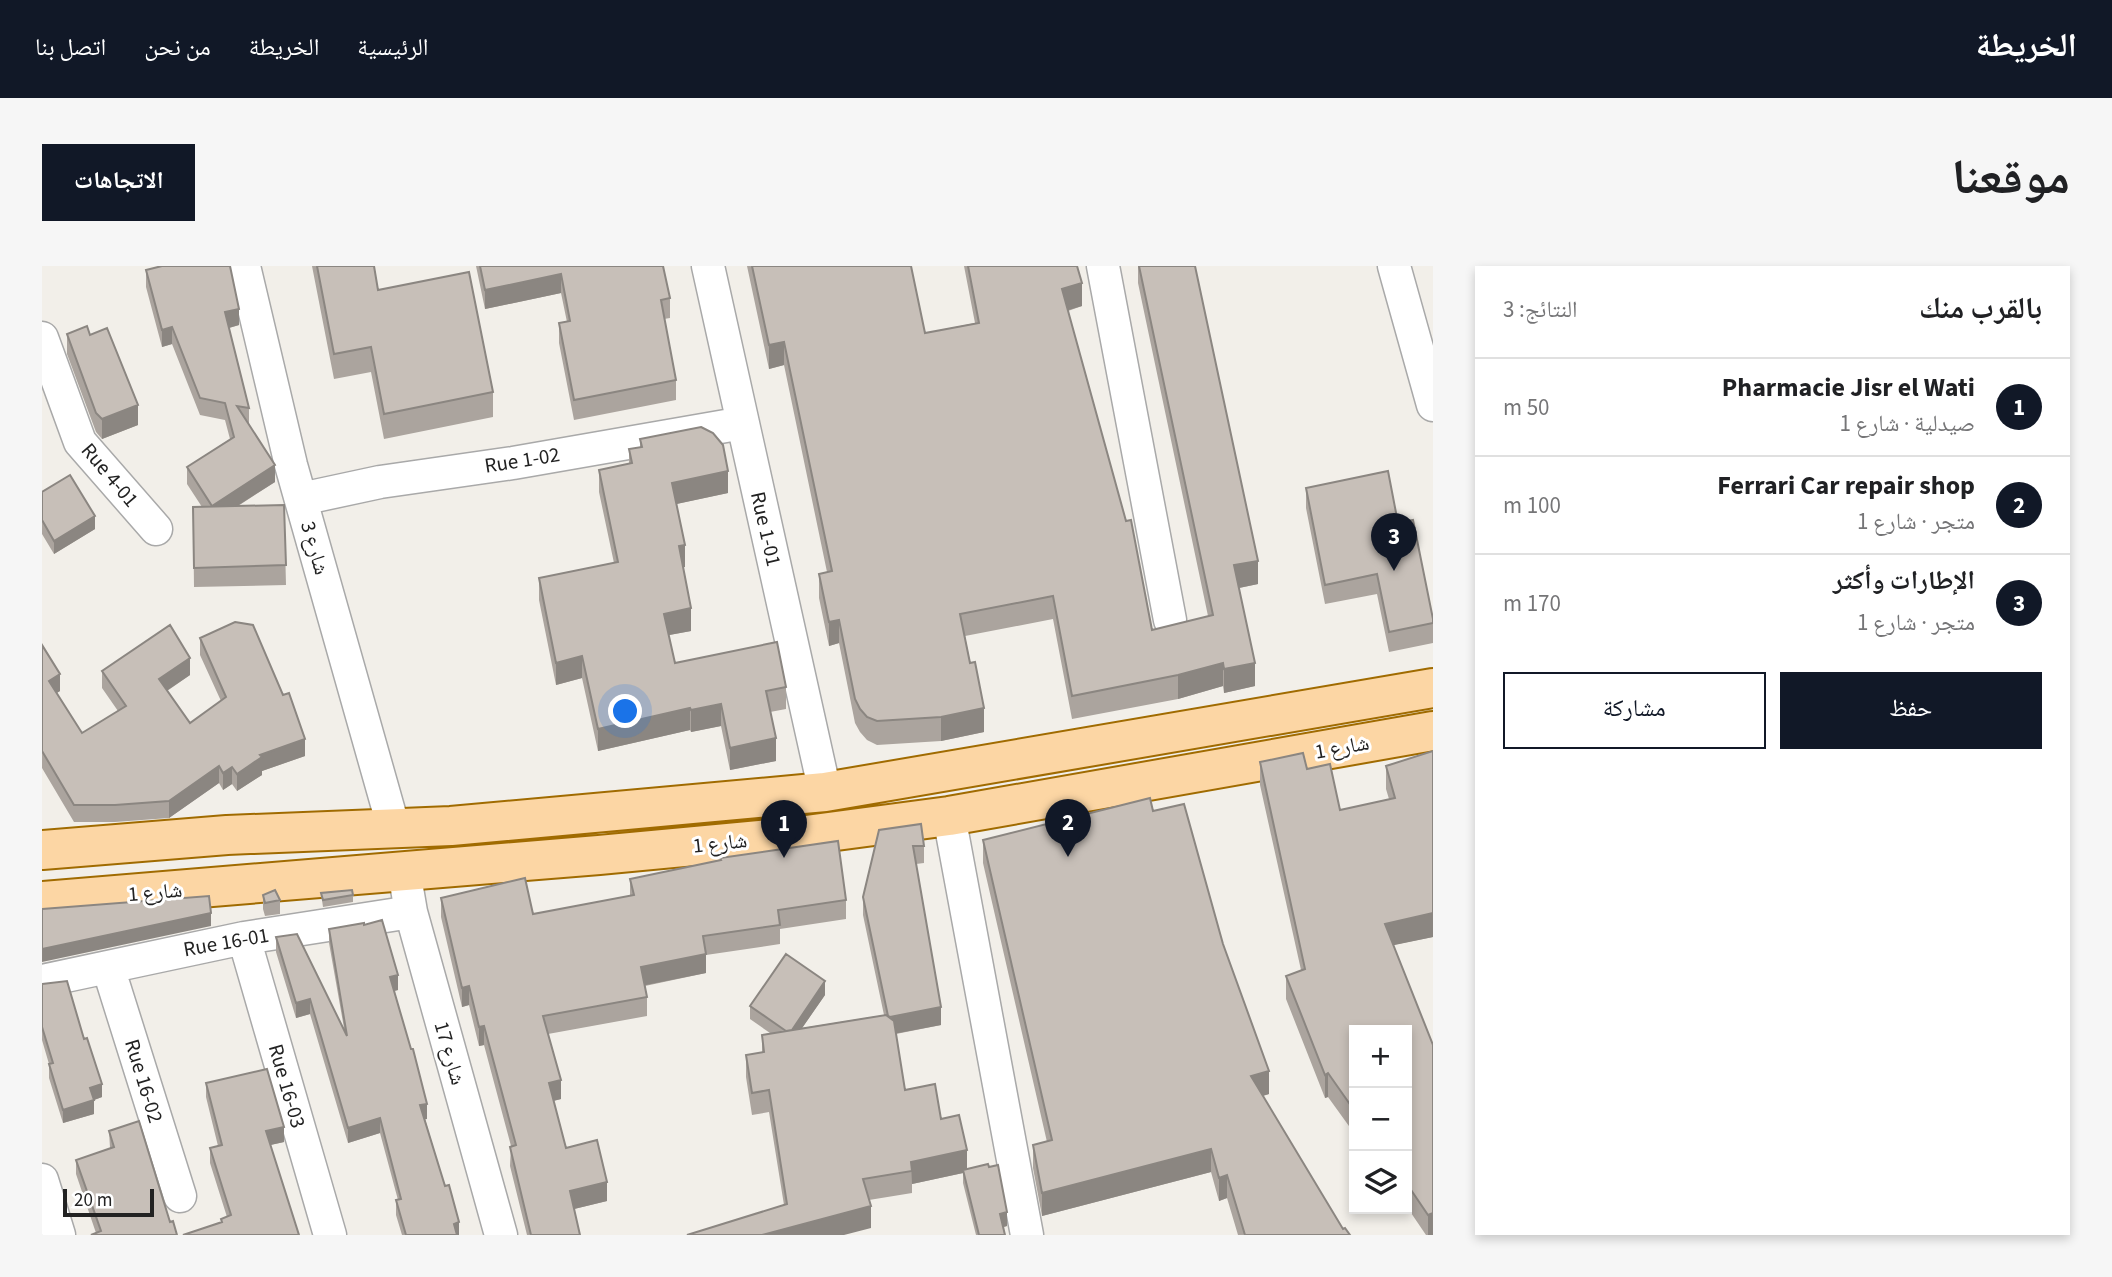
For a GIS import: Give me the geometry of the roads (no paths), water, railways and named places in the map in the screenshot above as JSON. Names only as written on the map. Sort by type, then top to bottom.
[{"type":"main road","name":"شارع 1","points":[[42,850],[227,835],[451,826],[825,792],[1433,688]]},
{"type":"main road","name":"شارع 1","points":[[42,901],[778,838],[949,816],[1433,731]]},
{"type":"street","name":"شارع 3","points":[[244,266],[301,499],[394,829]]},
{"type":"street","name":"Rue 1-01","points":[[708,266],[825,792]]},
{"type":"street","points":[[1103,266],[1170,620]]},
{"type":"street","points":[[1394,266],[1433,405]]},
{"type":"street","name":"Rue 4-01","points":[[42,338],[80,442],[156,529]]},
{"type":"street","name":"Rue 1-02","points":[[301,499],[380,482],[743,423]]},
{"type":"street","points":[[949,816],[1027,1235]]},
{"type":"street","name":"شارع 17","points":[[404,871],[411,912],[501,1235]]},
{"type":"street","name":"Rue 16-01","points":[[42,981],[244,938],[411,912]]},
{"type":"street","name":"Rue 16-03","points":[[244,938],[330,1235]]},
{"type":"street","name":"Rue 16-02","points":[[108,967],[180,1196]]},
{"type":"street","points":[[42,1180],[60,1235]]},
{"type":"place","name":"الإطارات وأكثر","points":[[1394,571]]},
{"type":"place","name":"Ferrari Car repair shop","points":[[1068,857]]},
{"type":"place","name":"Pharmacie Jisr el Wati","points":[[784,858]]}]
